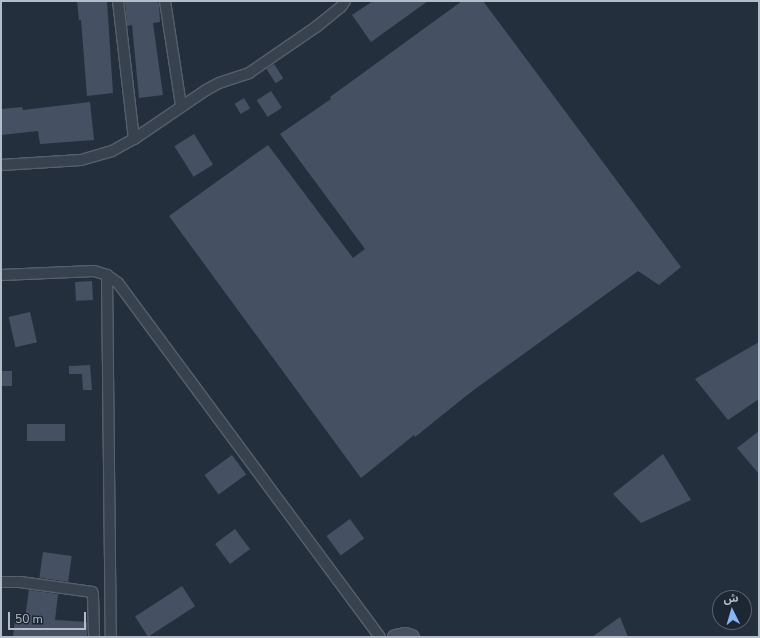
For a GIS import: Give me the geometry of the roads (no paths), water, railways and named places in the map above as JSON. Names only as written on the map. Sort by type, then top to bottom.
[{"type":"main road","points":[[396,637],[405,635],[412,637]]},
{"type":"street","points":[[118,1],[134,139]]},
{"type":"street","points":[[165,1],[180,106]]},
{"type":"street","points":[[1,165],[81,160],[112,151],[134,139],[180,106],[219,83],[249,73],[316,27],[341,7],[345,1]]},
{"type":"street","points":[[1,275],[94,271],[107,275],[118,283],[380,637]]},
{"type":"street","points":[[107,275],[111,637]]},
{"type":"street","points":[[1,582],[20,582],[92,592],[94,637]]}]
